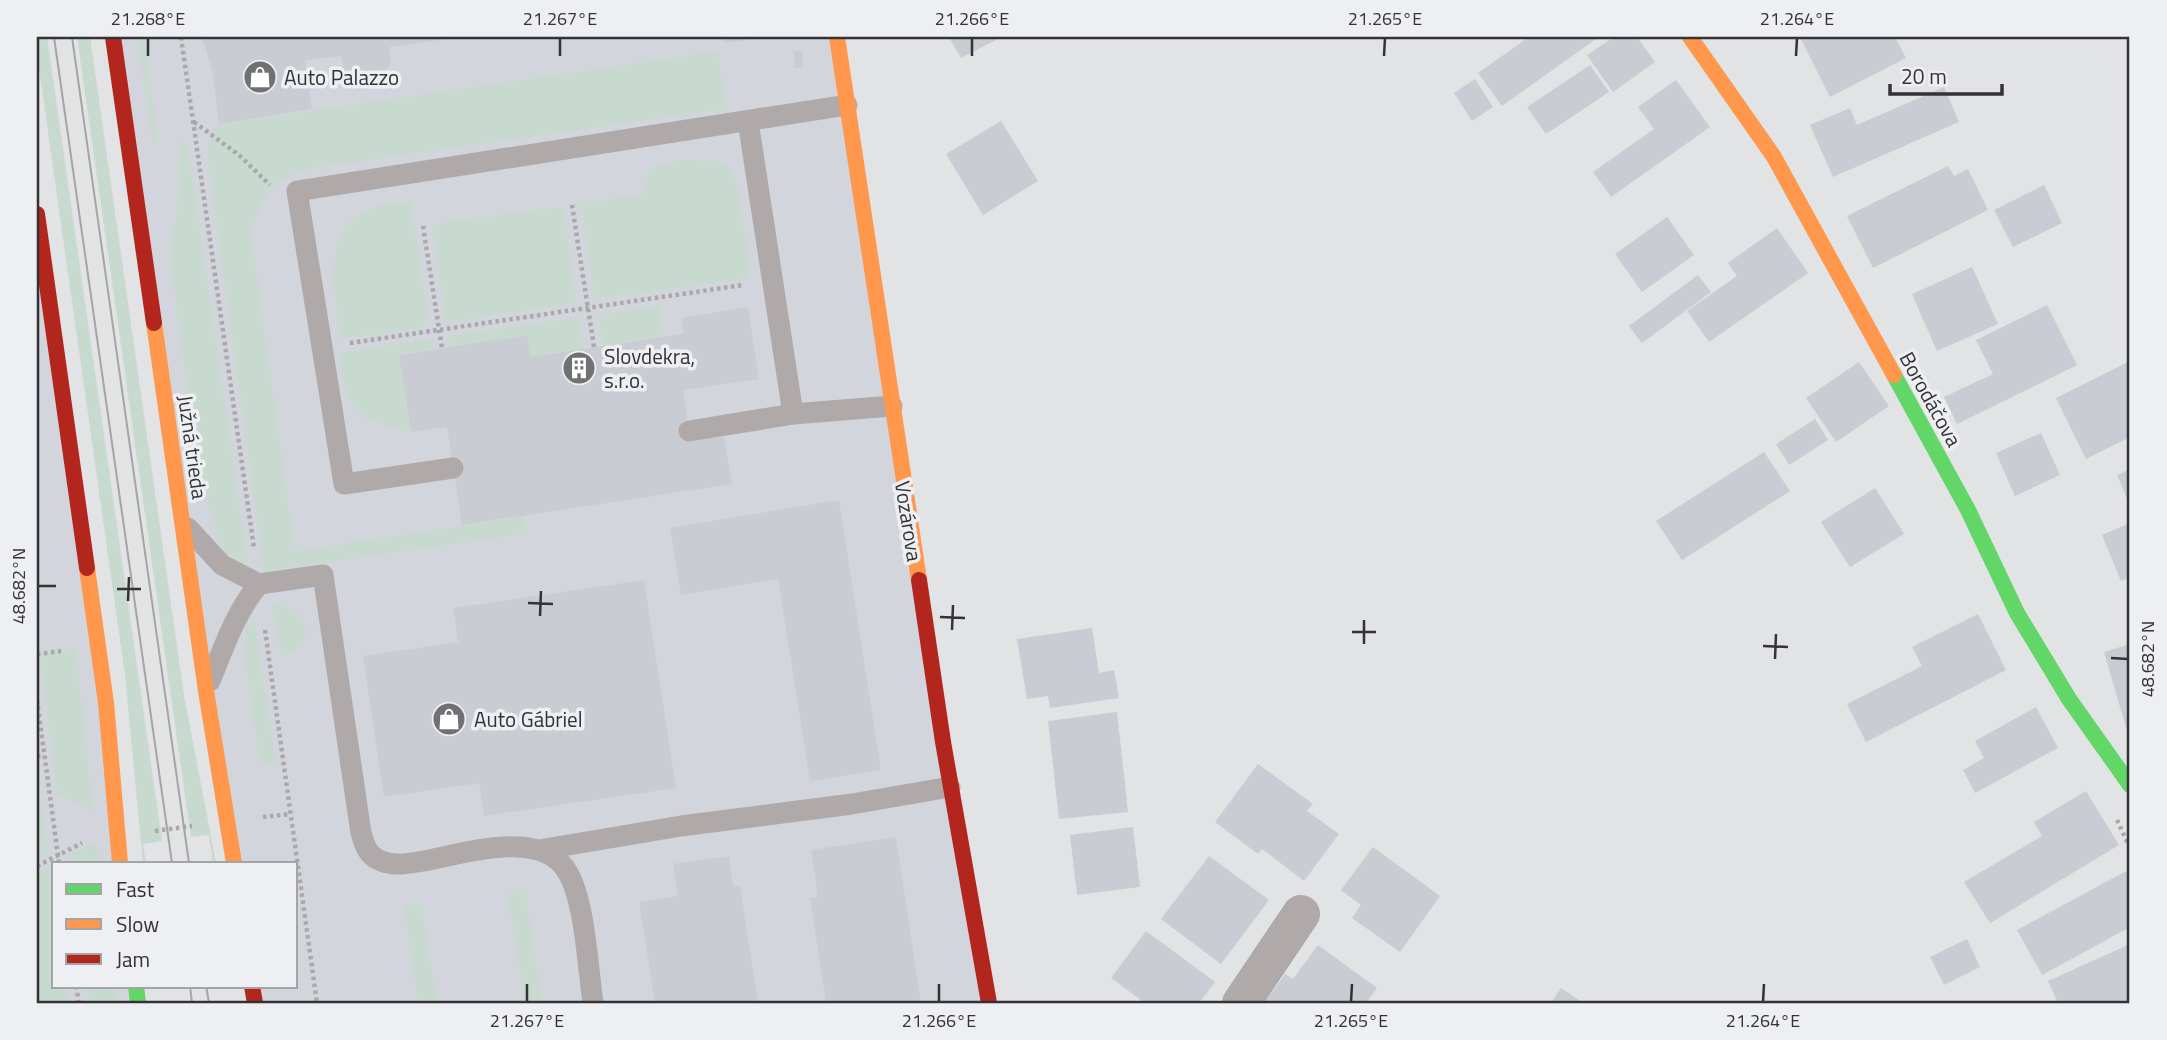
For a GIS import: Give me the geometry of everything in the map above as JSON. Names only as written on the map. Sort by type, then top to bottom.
[{"type":"street","name":"Južná trieda","points":[[113,37],[206,691],[234,862]]},
{"type":"street","name":"Vozárova","points":[[837,37],[950,787],[989,1003]]},
{"type":"street","name":"Borodáčova","points":[[1690,37],[1774,157],[1968,510],[2017,613],[2069,699],[2130,782]]},
{"type":"street","points":[[37,214],[106,703],[120,862]]},
{"type":"street","points":[[1241,1003],[1301,914]]},
{"type":"lane","points":[[453,468],[344,484],[297,191],[847,106]]},
{"type":"lane","points":[[748,121],[793,414]]},
{"type":"lane","points":[[689,431],[793,414],[892,406]]},
{"type":"lane","points":[[182,520],[209,554],[222,565],[259,584],[323,575],[361,833],[366,849],[376,859],[403,864],[497,848],[539,850],[681,826],[852,804],[950,787]]},
{"type":"lane","points":[[206,691],[236,618],[259,584]]},
{"type":"lane","points":[[539,850],[556,858],[568,872],[578,897],[593,1003]]},
{"type":"path","points":[[181,37],[297,862]]},
{"type":"path","points":[[194,122],[299,205]]},
{"type":"path","points":[[572,205],[594,347]]},
{"type":"path","points":[[423,226],[442,348]]},
{"type":"path","points":[[322,347],[772,281]]},
{"type":"path","points":[[37,654],[64,651]]},
{"type":"path","points":[[37,700],[59,862]]},
{"type":"path","points":[[37,756],[44,755]]},
{"type":"path","points":[[37,866],[89,839]]},
{"type":"path","points":[[298,866],[317,1003]]},
{"type":"shaded area","points":[[37,37],[47,37],[162,841],[143,844],[146,862],[143,862],[125,675],[37,54]]},
{"type":"shaded area","points":[[77,37],[90,37],[184,695],[216,862],[213,862],[209,835],[191,837]]},
{"type":"shaded area","points":[[113,37],[837,37],[989,1003],[255,1003],[252,988],[298,988],[298,862],[234,862]]},
{"type":"shaded area","points":[[137,37],[144,37],[158,137],[153,146]]},
{"type":"shaded area","points":[[718,51],[726,109],[308,169],[276,184],[264,199],[251,232],[295,551],[524,516],[527,534],[264,571],[208,163],[209,142],[215,128],[219,124]]},
{"type":"shaded area","points":[[181,140],[185,140],[189,152],[249,571],[240,569],[223,552],[198,471],[170,259],[178,200],[178,146]]},
{"type":"shaded area","points":[[693,159],[725,163],[736,178],[750,265],[748,276],[744,279],[598,299],[593,290],[581,203],[645,194],[645,183],[653,170],[666,163]]},
{"type":"shaded area","points":[[411,202],[427,321],[419,329],[339,339],[334,265],[337,245],[344,228],[358,214],[380,206]]},
{"type":"shaded area","points":[[563,206],[575,292],[574,303],[453,322],[446,320],[432,224]]},
{"type":"shaded area","points":[[37,214],[120,862],[52,862],[52,988],[136,988],[138,1003],[37,1003]]},
{"type":"shaded area","points":[[659,306],[663,337],[603,346],[598,315]]},
{"type":"shaded area","points":[[580,317],[584,349],[530,357],[527,335],[449,347],[447,336]]},
{"type":"shaded area","points":[[434,338],[435,349],[399,355],[411,432],[377,423],[356,409],[345,387],[338,353]]},
{"type":"shaded area","points":[[271,604],[298,613],[306,629],[302,646],[281,656]]},
{"type":"shaded area","points":[[254,616],[276,763],[260,765],[244,655],[245,633]]},
{"type":"shaded area","points":[[76,649],[93,812],[57,794],[40,654]]},
{"type":"shaded area","points":[[37,771],[48,855],[37,861]]},
{"type":"shaded area","points":[[96,842],[98,862],[69,862],[68,855]]},
{"type":"shaded area","points":[[49,866],[52,887],[52,988],[67,988],[69,1003],[37,1003],[37,873]]},
{"type":"shaded area","points":[[524,891],[526,896],[542,1003],[525,1003],[507,892]]},
{"type":"shaded area","points":[[412,903],[422,905],[437,1003],[418,1003],[404,908]]},
{"type":"shaded area","points":[[87,988],[115,988],[117,1003],[90,1003]]},
{"type":"building","name":"Auto Palazzo","points":[[202,37],[454,38],[389,47],[391,62],[379,83],[346,87],[341,56],[305,60],[312,109],[219,124],[212,70]]},
{"type":"building","points":[[723,37],[758,37],[758,38],[724,43]]},
{"type":"building","points":[[949,37],[1002,37],[961,58]]},
{"type":"building","points":[[1529,37],[1599,37],[1502,106],[1478,73]]},
{"type":"building","points":[[1614,37],[1637,37],[1655,62],[1613,92],[1587,55]]},
{"type":"building","points":[[1800,37],[1895,37],[1906,58],[1830,97]]},
{"type":"building","points":[[794,51],[802,51],[803,68],[795,68]]},
{"type":"building","points":[[1590,65],[1609,92],[1546,134],[1527,107]]},
{"type":"building","points":[[1475,79],[1493,107],[1472,121],[1454,93]]},
{"type":"building","points":[[1676,80],[1710,127],[1611,197],[1593,172],[1654,129],[1638,107]]},
{"type":"building","points":[[1944,87],[1959,122],[1833,177],[1810,125],[1850,108],[1857,125]]},
{"type":"building","points":[[1001,121],[1038,181],[983,215],[946,154]]},
{"type":"building","points":[[1948,166],[1954,176],[1968,169],[1988,210],[1873,268],[1847,216]]},
{"type":"building","points":[[2044,185],[2062,223],[2013,247],[1994,210]]},
{"type":"building","points":[[1667,217],[1694,255],[1642,292],[1615,254]]},
{"type":"building","points":[[1777,228],[1808,273],[1709,342],[1687,311],[1737,276],[1728,263]]},
{"type":"building","points":[[1972,267],[1998,324],[1937,351],[1912,294]]},
{"type":"building","points":[[1698,275],[1711,292],[1642,343],[1629,326]]},
{"type":"building","points":[[2047,305],[2077,365],[1957,424],[1944,397],[1993,374],[1976,340]]},
{"type":"building","points":[[748,307],[759,379],[683,390],[691,441],[724,436],[732,484],[462,525],[447,427],[411,432],[399,355],[527,335],[530,357],[684,334],[681,318]]},
{"type":"building","points":[[2130,361],[2130,437],[2086,459],[2056,398]]},
{"type":"building","points":[[1859,362],[1889,406],[1836,442],[1806,398]]},
{"type":"building","points":[[1815,419],[1828,440],[1789,465],[1776,444]]},
{"type":"building","points":[[2041,433],[2060,475],[2015,496],[1996,453]]},
{"type":"building","points":[[1764,452],[1790,491],[1682,560],[1656,521]]},
{"type":"building","points":[[2130,469],[2130,506],[2117,475]]},
{"type":"building","points":[[1875,488],[1904,534],[1850,567],[1821,522]]},
{"type":"building","points":[[839,500],[881,770],[810,781],[778,579],[681,595],[670,528]]},
{"type":"building","points":[[2130,523],[2130,577],[2121,581],[2102,535]]},
{"type":"building","points":[[644,580],[676,788],[484,816],[479,783],[384,797],[363,656],[458,642],[453,608]]},
{"type":"building","points":[[1978,614],[2006,670],[1866,742],[1847,704],[1922,666],[1912,647]]},
{"type":"building","points":[[1092,628],[1099,673],[1114,670],[1119,698],[1050,708],[1048,696],[1027,699],[1017,639]]},
{"type":"building","points":[[2130,644],[2130,730],[2127,731],[2104,652]]},
{"type":"building","points":[[2036,707],[2058,748],[1975,793],[1963,770],[1984,758],[1975,741]]},
{"type":"building","points":[[1117,712],[1128,812],[1059,819],[1048,721]]},
{"type":"building","points":[[1258,764],[1313,804],[1307,811],[1339,834],[1304,881],[1262,849],[1258,854],[1215,822]]},
{"type":"building","points":[[2086,791],[2119,845],[1990,923],[1964,882],[2042,836],[2034,822]]},
{"type":"building","points":[[1133,827],[1140,887],[1077,895],[1070,835]]},
{"type":"building","points":[[896,837],[921,1003],[826,1003],[810,898],[818,897],[811,850]]},
{"type":"building","points":[[1373,847],[1440,896],[1400,952],[1352,918],[1361,905],[1341,890]]},
{"type":"building","points":[[729,856],[733,887],[740,886],[758,1003],[655,1003],[639,902],[678,896],[673,864]]},
{"type":"building","points":[[1209,856],[1269,900],[1221,964],[1161,919]]},
{"type":"building","points":[[2126,871],[2130,878],[2130,927],[2042,975],[2017,930]]},
{"type":"building","points":[[1146,931],[1215,982],[1199,1003],[1145,1003],[1111,978]]},
{"type":"building","points":[[1967,939],[1980,967],[1944,985],[1930,957]]},
{"type":"building","points":[[2130,944],[2130,1000],[2122,1003],[2058,1003],[2048,981]]},
{"type":"building","points":[[1318,945],[1377,988],[1366,1003],[1264,1003],[1285,974],[1293,979]]},
{"type":"building","points":[[1561,988],[1583,1003],[1551,1003]]},
{"type":"tram line","points":[[54,37],[172,862]]},
{"type":"tram line","points":[[72,37],[189,862]]},
{"type":"tram line","points":[[190,988],[192,1003]]},
{"type":"tram line","points":[[206,988],[209,1003]]},
{"type":"traffic: fast","points":[[1894,375],[1968,510],[2017,613],[2069,699],[2130,785]]},
{"type":"traffic: fast","points":[[136,988],[138,1003]]},
{"type":"traffic: slow","points":[[837,37],[919,580]]},
{"type":"traffic: slow","points":[[1690,37],[1774,157],[1894,375]]},
{"type":"traffic: slow","points":[[154,323],[206,691],[234,862]]},
{"type":"traffic: slow","points":[[87,568],[106,703],[120,862]]},
{"type":"traffic: jam","points":[[113,37],[154,323]]},
{"type":"traffic: jam","points":[[37,214],[87,568]]},
{"type":"traffic: jam","points":[[919,580],[943,742],[989,1003]]},
{"type":"traffic: jam","points":[[252,988],[255,1003]]},
{"type":"place","name":"Auto Palazzo","points":[[260,77]]},
{"type":"place","name":"Slovdekra, s.r.o.","points":[[579,368]]},
{"type":"place","name":"Auto Gábriel","points":[[449,719]]}]
